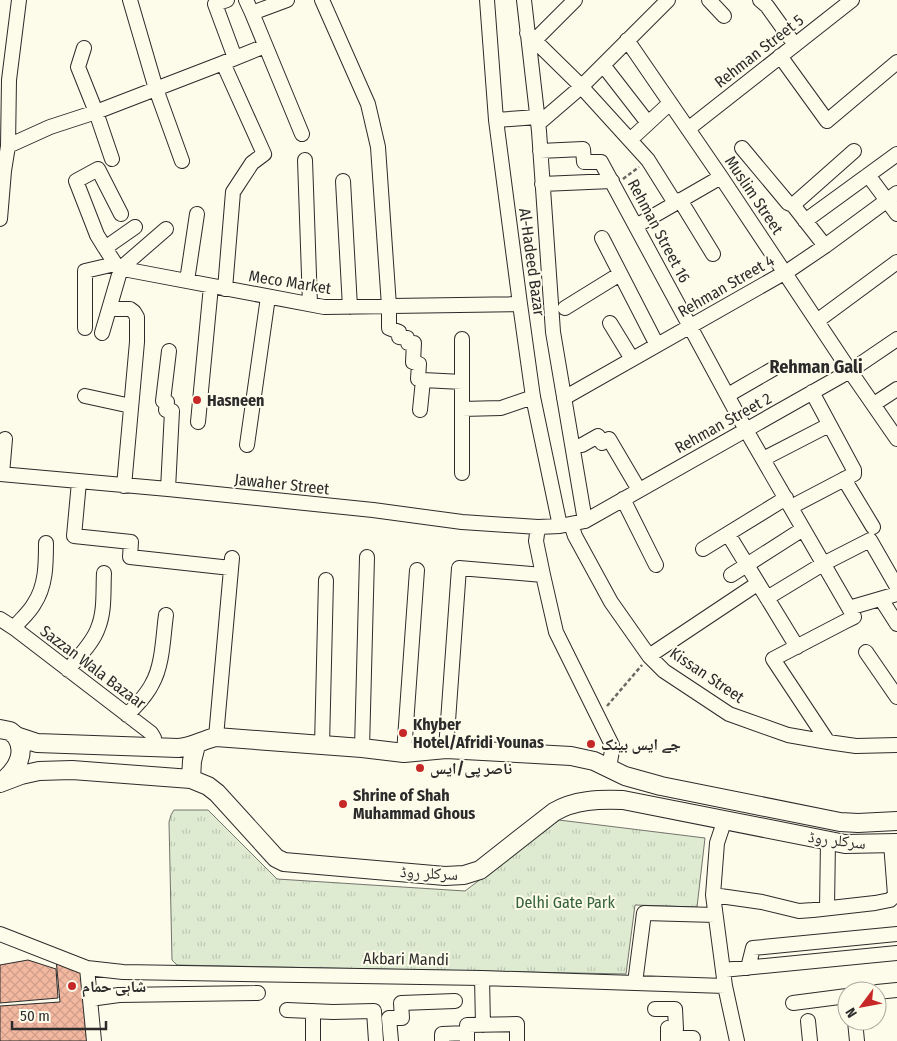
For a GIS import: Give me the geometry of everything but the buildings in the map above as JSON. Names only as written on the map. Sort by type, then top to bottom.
[{"type":"main road","name":"سرکلر روڈ","points":[[8,733],[37,742],[155,748],[178,748],[216,737],[404,753],[446,749],[571,756],[587,759],[609,767],[624,776],[682,792],[828,820],[858,823],[897,821]]},
{"type":"main road","name":"سرکلر روڈ","points":[[0,783],[11,774],[18,762],[20,751],[19,742],[8,733]]},
{"type":"main road","points":[[191,778],[196,744]]},
{"type":"main road","name":"سرکلر روڈ","points":[[0,783],[39,771],[72,770],[191,778],[208,786],[217,793],[276,858],[284,862],[445,876],[464,875],[480,870],[522,836],[563,807],[594,801],[622,800],[845,844],[894,843]]},
{"type":"main road","points":[[622,800],[625,788],[624,776]]},
{"type":"street","points":[[0,219],[8,146],[4,129],[19,0]]},
{"type":"street","points":[[130,0],[156,89],[182,161]]},
{"type":"street","points":[[198,422],[233,192],[252,163],[264,154],[229,61],[215,4],[227,0]]},
{"type":"street","points":[[246,0],[302,134]]},
{"type":"street","points":[[252,13],[286,0]]},
{"type":"street","points":[[322,0],[368,104],[378,147],[389,328],[399,332],[399,337],[407,338],[408,343],[414,343],[413,362],[419,364],[418,379],[462,382]]},
{"type":"street","name":"Al-Hadeed Bazar","points":[[487,0],[496,120],[533,398],[572,524]]},
{"type":"street","points":[[524,0],[531,37],[552,332],[564,398],[572,524]]},
{"type":"street","points":[[531,37],[575,0]]},
{"type":"street","points":[[496,120],[538,120],[581,87],[668,0]]},
{"type":"street","points":[[709,0],[724,16]]},
{"type":"street","points":[[760,0],[767,6],[795,45]]},
{"type":"street","name":"Rehman Street 5","points":[[688,129],[852,0]]},
{"type":"street","points":[[531,37],[581,87],[648,160],[713,254]]},
{"type":"street","name":"Muslim Street","points":[[627,40],[897,438]]},
{"type":"street","points":[[8,146],[50,127],[96,112],[265,46]]},
{"type":"street","points":[[84,48],[78,67],[112,158]]},
{"type":"street","points":[[780,56],[827,121],[897,62]]},
{"type":"street","points":[[603,65],[648,123]]},
{"type":"street","points":[[630,140],[670,103]]},
{"type":"street","points":[[742,148],[788,204],[793,205],[825,246]]},
{"type":"street","name":"Rehman Street 16","points":[[540,151],[583,149],[584,162],[601,162],[746,430],[849,608]]},
{"type":"street","points":[[793,205],[854,151]]},
{"type":"street","points":[[805,221],[897,154]]},
{"type":"street","points":[[305,160],[310,304]]},
{"type":"street","points":[[102,333],[118,266],[97,236],[76,181],[98,169],[121,214]]},
{"type":"street","points":[[868,175],[892,196],[897,214]]},
{"type":"street","points":[[636,226],[721,177]]},
{"type":"street","points":[[343,181],[350,307]]},
{"type":"street","points":[[542,184],[613,183]]},
{"type":"street","name":"Rehman Street 4","points":[[564,398],[784,272],[825,246],[892,196]]},
{"type":"street","points":[[187,281],[197,214]]},
{"type":"street","points":[[105,248],[135,227]]},
{"type":"street","points":[[85,328],[85,271],[118,266],[166,229]]},
{"type":"street","points":[[602,238],[657,345]]},
{"type":"street","points":[[817,321],[897,262]]},
{"type":"street","name":"Meco Market","points":[[118,266],[324,307],[520,304]]},
{"type":"street","points":[[565,308],[620,274]]},
{"type":"street","points":[[247,445],[268,297]]},
{"type":"street","points":[[109,309],[130,309],[137,317],[137,342],[124,486]]},
{"type":"street","points":[[610,323],[632,359]]},
{"type":"street","points":[[462,339],[462,473]]},
{"type":"street","name":"Rehman Street 2","points":[[572,524],[623,499],[850,371],[897,339]]},
{"type":"street","points":[[168,490],[172,410],[166,410],[167,402],[162,401],[169,351]]},
{"type":"street","points":[[728,395],[773,369]]},
{"type":"street","points":[[420,410],[423,380]]},
{"type":"street","points":[[874,404],[897,389]]},
{"type":"street","points":[[703,549],[788,502],[854,474],[854,470],[812,392]]},
{"type":"street","points":[[85,396],[131,406]]},
{"type":"street","points":[[462,409],[501,408],[533,398]]},
{"type":"street","points":[[763,459],[829,425]]},
{"type":"street","points":[[582,445],[598,436],[602,443],[609,439],[639,490]]},
{"type":"street","points":[[1,474],[6,440]]},
{"type":"street","name":"Jawaher Street","points":[[1,474],[373,510],[462,522],[538,527],[572,524]]},
{"type":"street","points":[[844,479],[873,527]]},
{"type":"street","points":[[79,482],[74,536],[131,542],[130,557],[231,563],[216,737]]},
{"type":"street","points":[[623,499],[656,565]]},
{"type":"street","name":"Kissan Street","points":[[572,524],[575,536],[611,602],[649,656],[664,670],[729,714],[788,735],[856,746],[897,746]]},
{"type":"street","points":[[538,527],[536,541],[558,638],[612,745],[609,767]]},
{"type":"street","points":[[731,574],[803,529]]},
{"type":"street","points":[[728,534],[797,647]]},
{"type":"street","points":[[767,598],[823,564],[870,540],[897,587]]},
{"type":"street","points":[[14,628],[34,606],[41,593],[46,567],[46,543]]},
{"type":"street","points":[[362,748],[367,557]]},
{"type":"street","points":[[446,749],[459,568],[543,575]]},
{"type":"street","points":[[404,753],[417,570]]},
{"type":"street","points":[[68,670],[98,629],[102,609],[104,573]]},
{"type":"street","points":[[322,746],[326,580]]},
{"type":"street","points":[[649,656],[757,584]]},
{"type":"street","points":[[828,742],[774,659],[854,618],[849,608],[897,594]]},
{"type":"street","points":[[881,599],[897,624]]},
{"type":"street","points":[[127,715],[138,704],[152,684],[160,661],[166,615]]},
{"type":"street","name":"Sazzan Wala Bazaar","points":[[0,619],[151,733],[154,738],[155,748]]},
{"type":"street","points":[[866,652],[897,697]]},
{"type":"street","points":[[725,820],[717,843],[713,895],[725,986],[737,1041]]},
{"type":"street","points":[[827,908],[828,841]]},
{"type":"street","points":[[713,895],[762,902],[799,911],[875,903],[892,898],[895,895],[894,843]]},
{"type":"street","points":[[635,983],[644,913],[715,915]]},
{"type":"street","name":"Akbari Mandi","points":[[0,934],[87,968],[123,972],[482,978],[725,986]]},
{"type":"street","points":[[748,968],[752,948],[897,934]]},
{"type":"street","points":[[723,970],[897,953]]},
{"type":"street","points":[[87,968],[94,1041]]},
{"type":"street","points":[[482,978],[483,1025]]},
{"type":"street","points":[[90,999],[119,995],[258,993]]},
{"type":"street","points":[[793,1004],[837,997]]},
{"type":"street","points":[[391,1041],[389,1018],[402,1018],[401,1003],[455,1001]]},
{"type":"street","points":[[655,1009],[675,1009],[676,1028],[668,1028],[668,1040],[693,1038]]},
{"type":"street","points":[[287,1010],[374,1011],[376,1041]]},
{"type":"street","points":[[313,1010],[313,1041]]},
{"type":"street","points":[[808,1021],[810,1041]]},
{"type":"street","points":[[442,1041],[442,1034],[467,1037],[467,1025],[517,1024],[517,1041]]},
{"type":"path","points":[[613,183],[648,160]]},
{"type":"path","points":[[598,717],[649,656]]},
{"type":"green space","name":"Delhi Gate Park","points":[[174,810],[208,810],[277,879],[465,891],[559,820],[705,838],[697,907],[635,905],[626,974],[177,965],[172,960],[169,822]]},
{"type":"place","name":"Hasneen","points":[[197,400]]},
{"type":"place","name":"Khyber Hotel/Afridi Younas","points":[[403,733]]},
{"type":"place","name":"جے ایس بینک","points":[[591,744]]},
{"type":"place","name":"ناصر پی/ایس","points":[[420,768]]},
{"type":"place","name":"Shrine of Shah Muhammad Ghous","points":[[343,804]]},
{"type":"place","name":"شاہی حمام","points":[[72,986]]},
{"type":"district","name":"Rehman Gali","points":[[816,367]]}]
